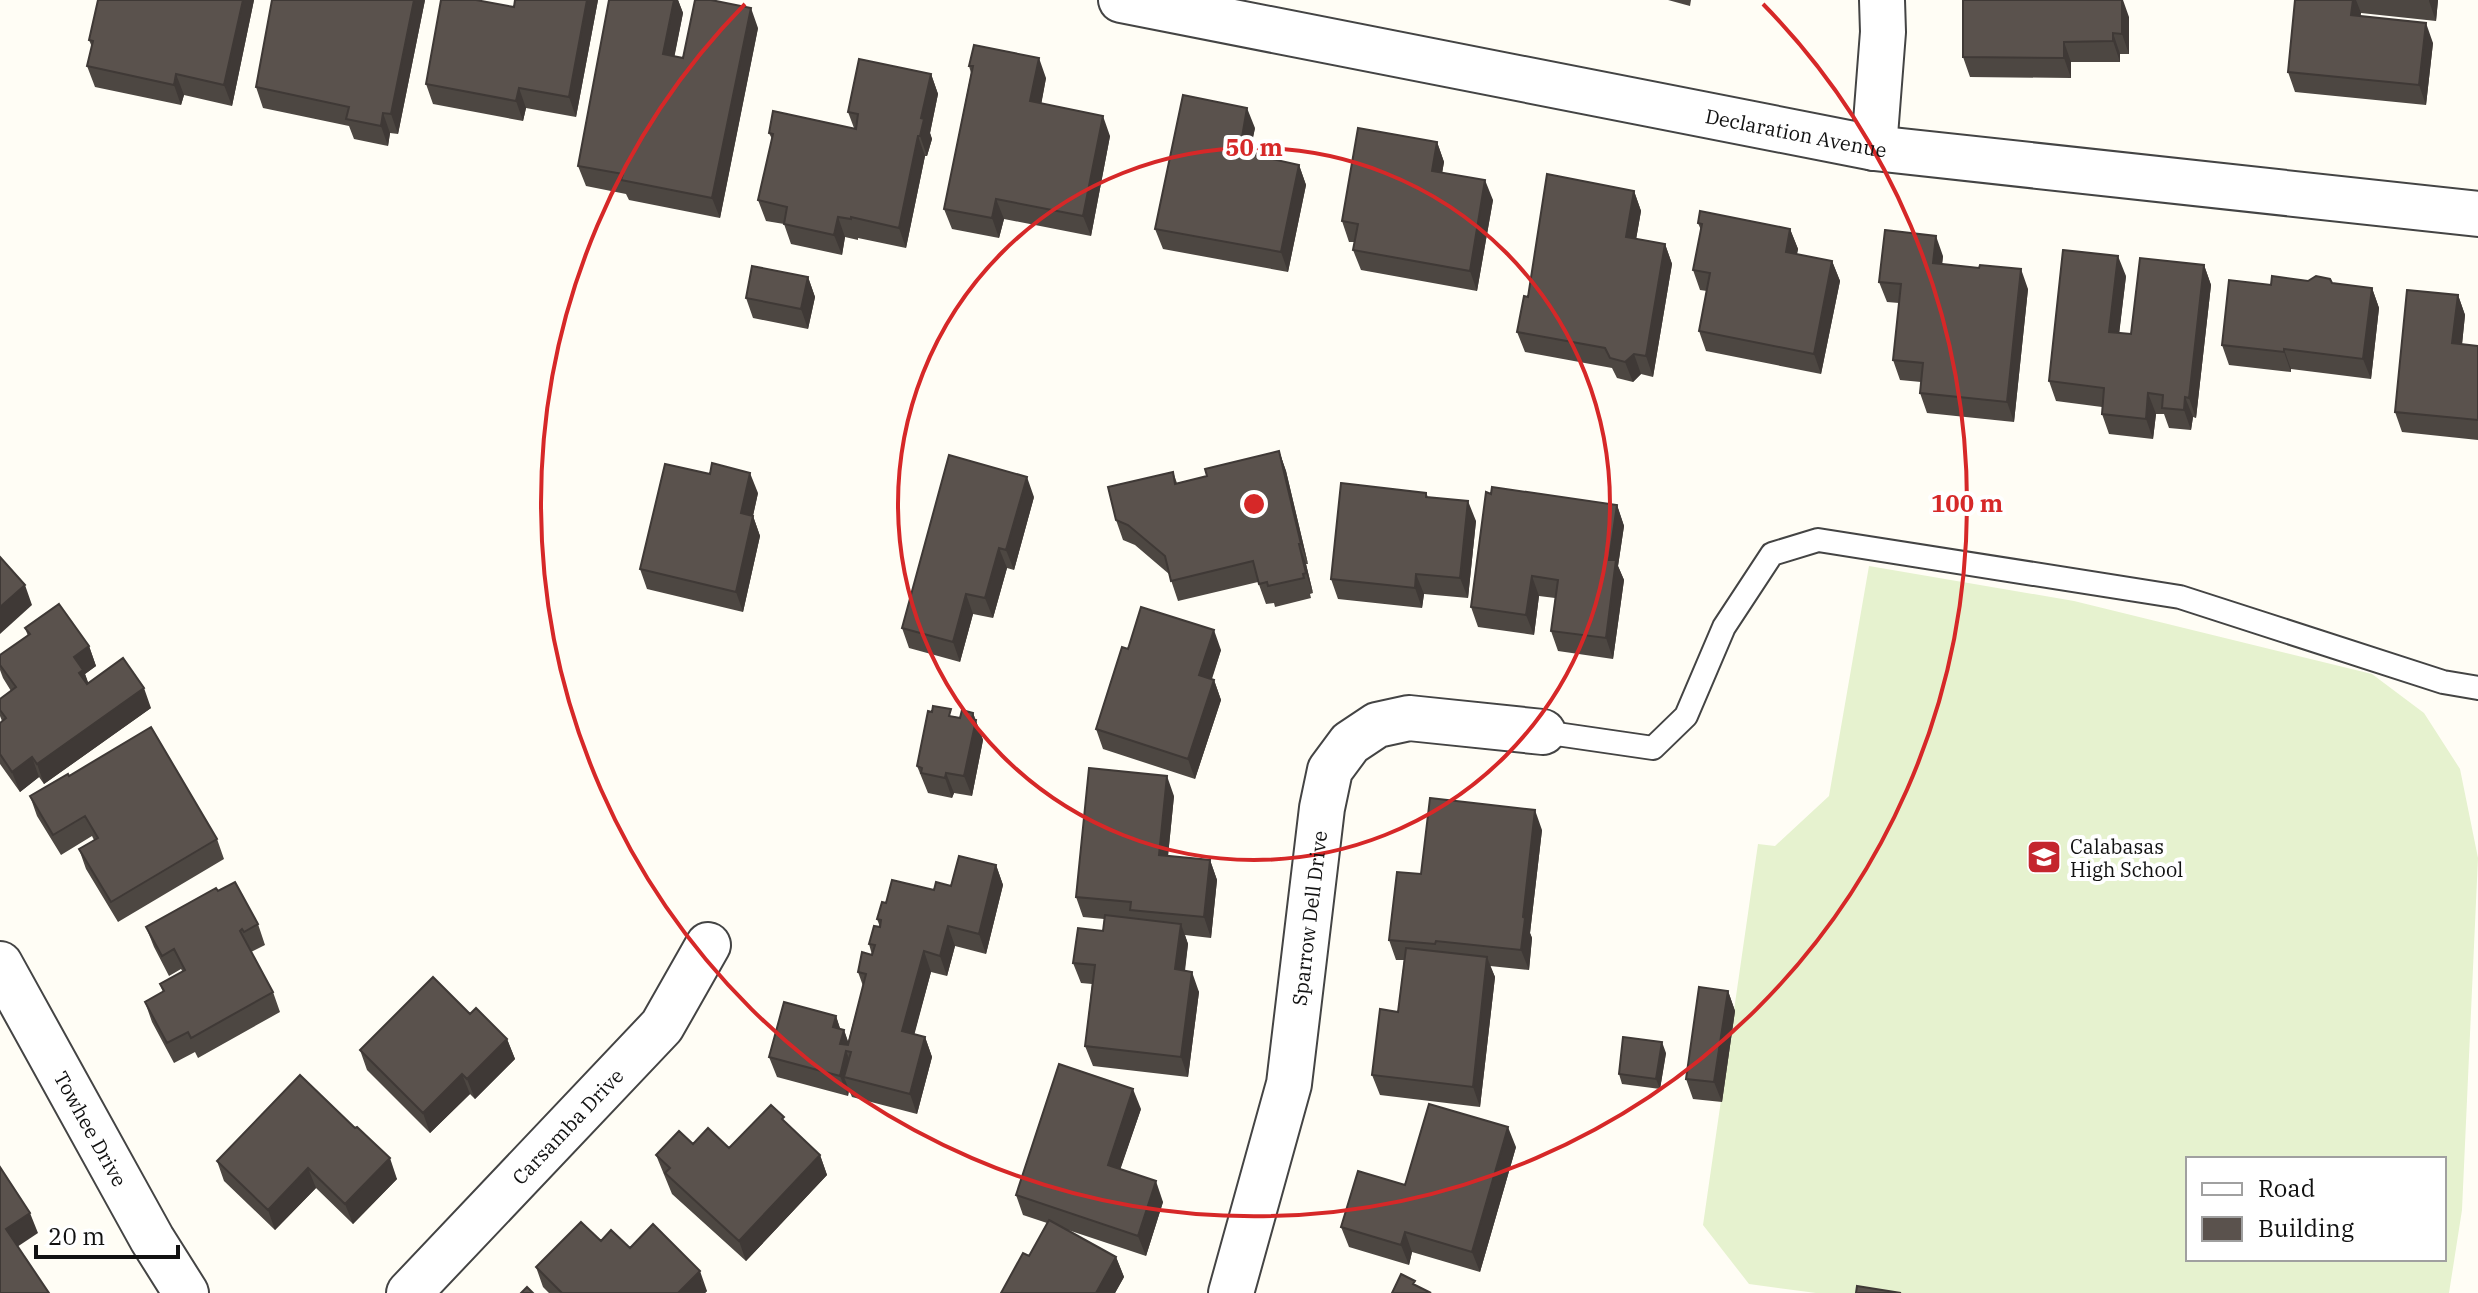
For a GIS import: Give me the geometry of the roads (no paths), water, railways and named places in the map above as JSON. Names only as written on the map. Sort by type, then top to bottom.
[{"type":"street","name":"Declaration Avenue","points":[[1121,0],[1874,148],[2478,214]]},
{"type":"street","points":[[1874,148],[1883,32],[1882,0]]},
{"type":"street","name":"Sparrow Dell Drive","points":[[1231,1293],[1289,1084],[1322,808],[1330,770],[1350,743],[1377,725],[1409,718],[1543,732]]},
{"type":"street","name":"Carsamba Drive","points":[[409,1293],[662,1026],[708,945]]},
{"type":"street","name":"Towhee Drive","points":[[0,964],[152,1239],[186,1293]]},
{"type":"lane","points":[[1543,732],[1653,748],[1686,716],[1724,627],[1772,554],[1818,540],[2180,597],[2443,682],[2478,688]]},
{"type":"place","name":"Calabasas High School","points":[[2044,857]]}]
